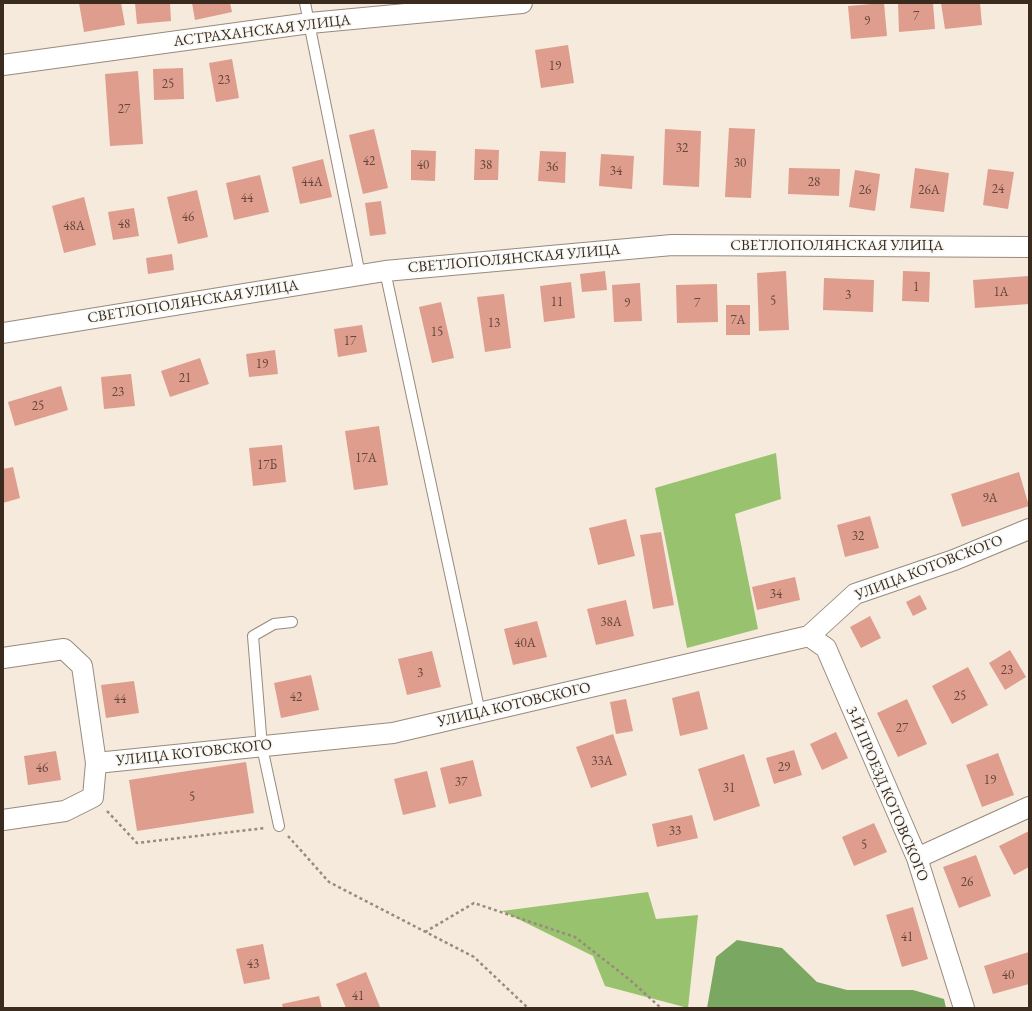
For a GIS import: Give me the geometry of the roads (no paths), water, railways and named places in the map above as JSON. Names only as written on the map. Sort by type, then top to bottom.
[{"type":"street","name":"АСТРАХАНСКАЯ УЛИЦА","points":[[3,65],[310,23],[522,3]]},
{"type":"street","name":"СВЕТЛОПОЛЯНСКАЯ УЛИЦА","points":[[3,333],[385,271],[672,245],[1029,247]]},
{"type":"street","name":"УЛИЦА КОТОВСКОГО","points":[[3,820],[65,811],[93,797],[96,763],[393,733],[809,636],[855,594],[954,560],[1029,529]]},
{"type":"street","name":"3-Й ПРОЕЗД КОТОВСКОГО","points":[[809,636],[826,648],[917,858],[964,1008]]},
{"type":"street","points":[[3,658],[64,649],[82,666],[96,763]]},
{"type":"street","points":[[917,858],[1029,807]]},
{"type":"lane","points":[[305,3],[360,275]]},
{"type":"lane","points":[[385,271],[480,713]]},
{"type":"lane","points":[[279,826],[262,747],[253,636],[274,624],[292,622]]}]
